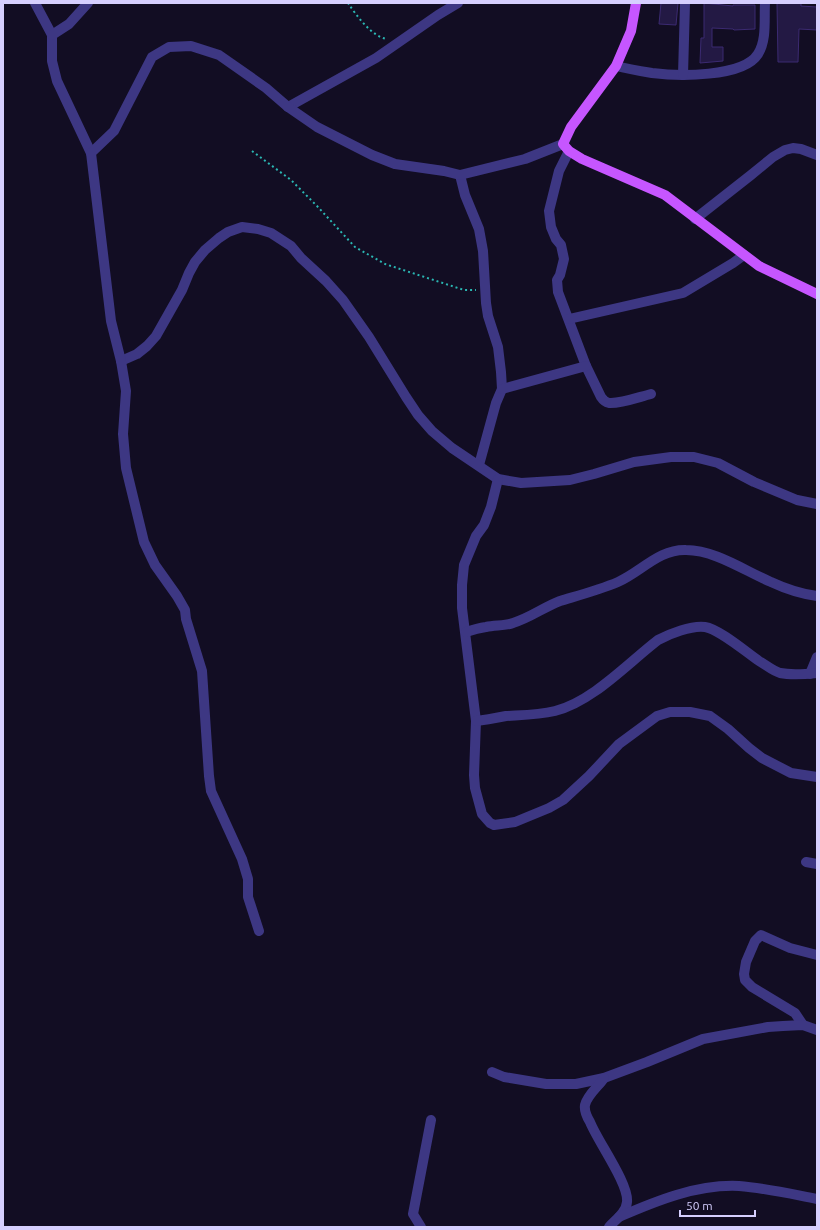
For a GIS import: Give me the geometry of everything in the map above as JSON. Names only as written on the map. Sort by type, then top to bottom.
[{"type":"main road","points":[[636,3],[630,31],[616,66],[571,127],[566,147],[582,159],[665,195],[759,266],[817,294]]},
{"type":"street","points":[[35,3],[52,34],[52,61],[57,81],[91,153],[111,321],[121,361],[126,391],[123,434],[126,468],[139,526],[144,542],[155,565],[185,610],[186,619],[202,671],[211,791],[242,859],[248,879],[248,897],[259,931]]},
{"type":"street","points":[[52,34],[69,24],[88,3]]},
{"type":"street","points":[[288,107],[376,58],[458,3]]},
{"type":"street","points":[[683,75],[685,3]]},
{"type":"street","points":[[616,66],[653,73],[683,75],[729,71],[749,62],[758,55],[764,41],[765,3]]},
{"type":"street","points":[[91,153],[114,131],[152,56],[168,47],[191,46],[219,55],[266,88],[288,107],[317,127],[372,155],[395,164],[444,171],[460,175],[566,147]]},
{"type":"street","points":[[566,147],[549,211],[551,227],[561,245],[564,259],[560,275],[557,280],[558,292],[586,366],[604,401],[609,403],[651,394]]},
{"type":"street","points":[[695,219],[773,157],[785,150],[793,148],[801,149],[817,155]]},
{"type":"street","points":[[460,175],[465,195],[479,229],[482,244],[488,316],[494,332],[501,372],[502,389],[496,403],[479,465]]},
{"type":"street","points":[[121,361],[137,354],[156,336],[179,296],[192,268],[205,250],[228,232],[242,227],[258,229],[271,233],[291,246],[343,300],[369,337],[386,367],[418,415],[432,431],[452,448],[498,478],[521,483],[570,480],[634,462],[671,457],[694,457],[718,463],[754,482],[797,500],[817,504]]},
{"type":"street","points":[[569,319],[683,293],[744,255]]},
{"type":"street","points":[[502,389],[586,366]]},
{"type":"street","points":[[498,478],[491,507],[464,564],[462,585],[462,608],[476,721],[475,788],[482,814],[490,823],[494,825],[515,822],[549,808],[563,800],[589,776],[619,744],[637,729],[657,716],[670,712],[690,712],[710,716],[762,758],[791,773],[817,777]]},
{"type":"street","points":[[466,632],[485,627],[506,625],[559,602],[618,582],[661,556],[674,551],[686,550],[704,552],[734,564],[771,582],[802,594],[817,596]]},
{"type":"street","points":[[476,721],[508,716],[524,716],[556,710],[568,706],[590,695],[658,640],[694,628],[705,627],[731,641],[780,673],[814,673],[817,657]]},
{"type":"street","points":[[806,862],[817,864]]},
{"type":"street","points":[[803,1026],[795,1013],[752,987],[745,980],[744,974],[746,962],[755,941],[761,935],[790,948],[817,955]]},
{"type":"street","points":[[492,1072],[504,1077],[546,1084],[576,1084],[604,1078],[703,1039],[768,1027],[803,1026],[817,1030]]},
{"type":"street","points":[[604,1078],[587,1099],[585,1106],[587,1116],[593,1130],[621,1178],[624,1186],[627,1202],[619,1217],[609,1227]]},
{"type":"street","points":[[421,1227],[413,1214],[432,1120]]},
{"type":"street","points":[[619,1217],[670,1196],[695,1190],[714,1188],[738,1186],[817,1199]]},
{"type":"path","points":[[348,3],[359,20],[376,35],[385,39],[400,41]]},
{"type":"path","points":[[252,151],[291,180],[318,206],[355,247],[385,264],[464,290],[486,290]]},
{"type":"building","points":[[661,3],[678,3],[676,25],[659,24]]},
{"type":"building","points":[[704,3],[733,6],[755,5],[755,29],[734,30],[712,28],[712,47],[723,47],[723,61],[700,63],[701,38],[704,38]]},
{"type":"building","points":[[777,3],[801,3],[801,6],[817,7],[817,30],[799,29],[798,62],[778,62]]}]
